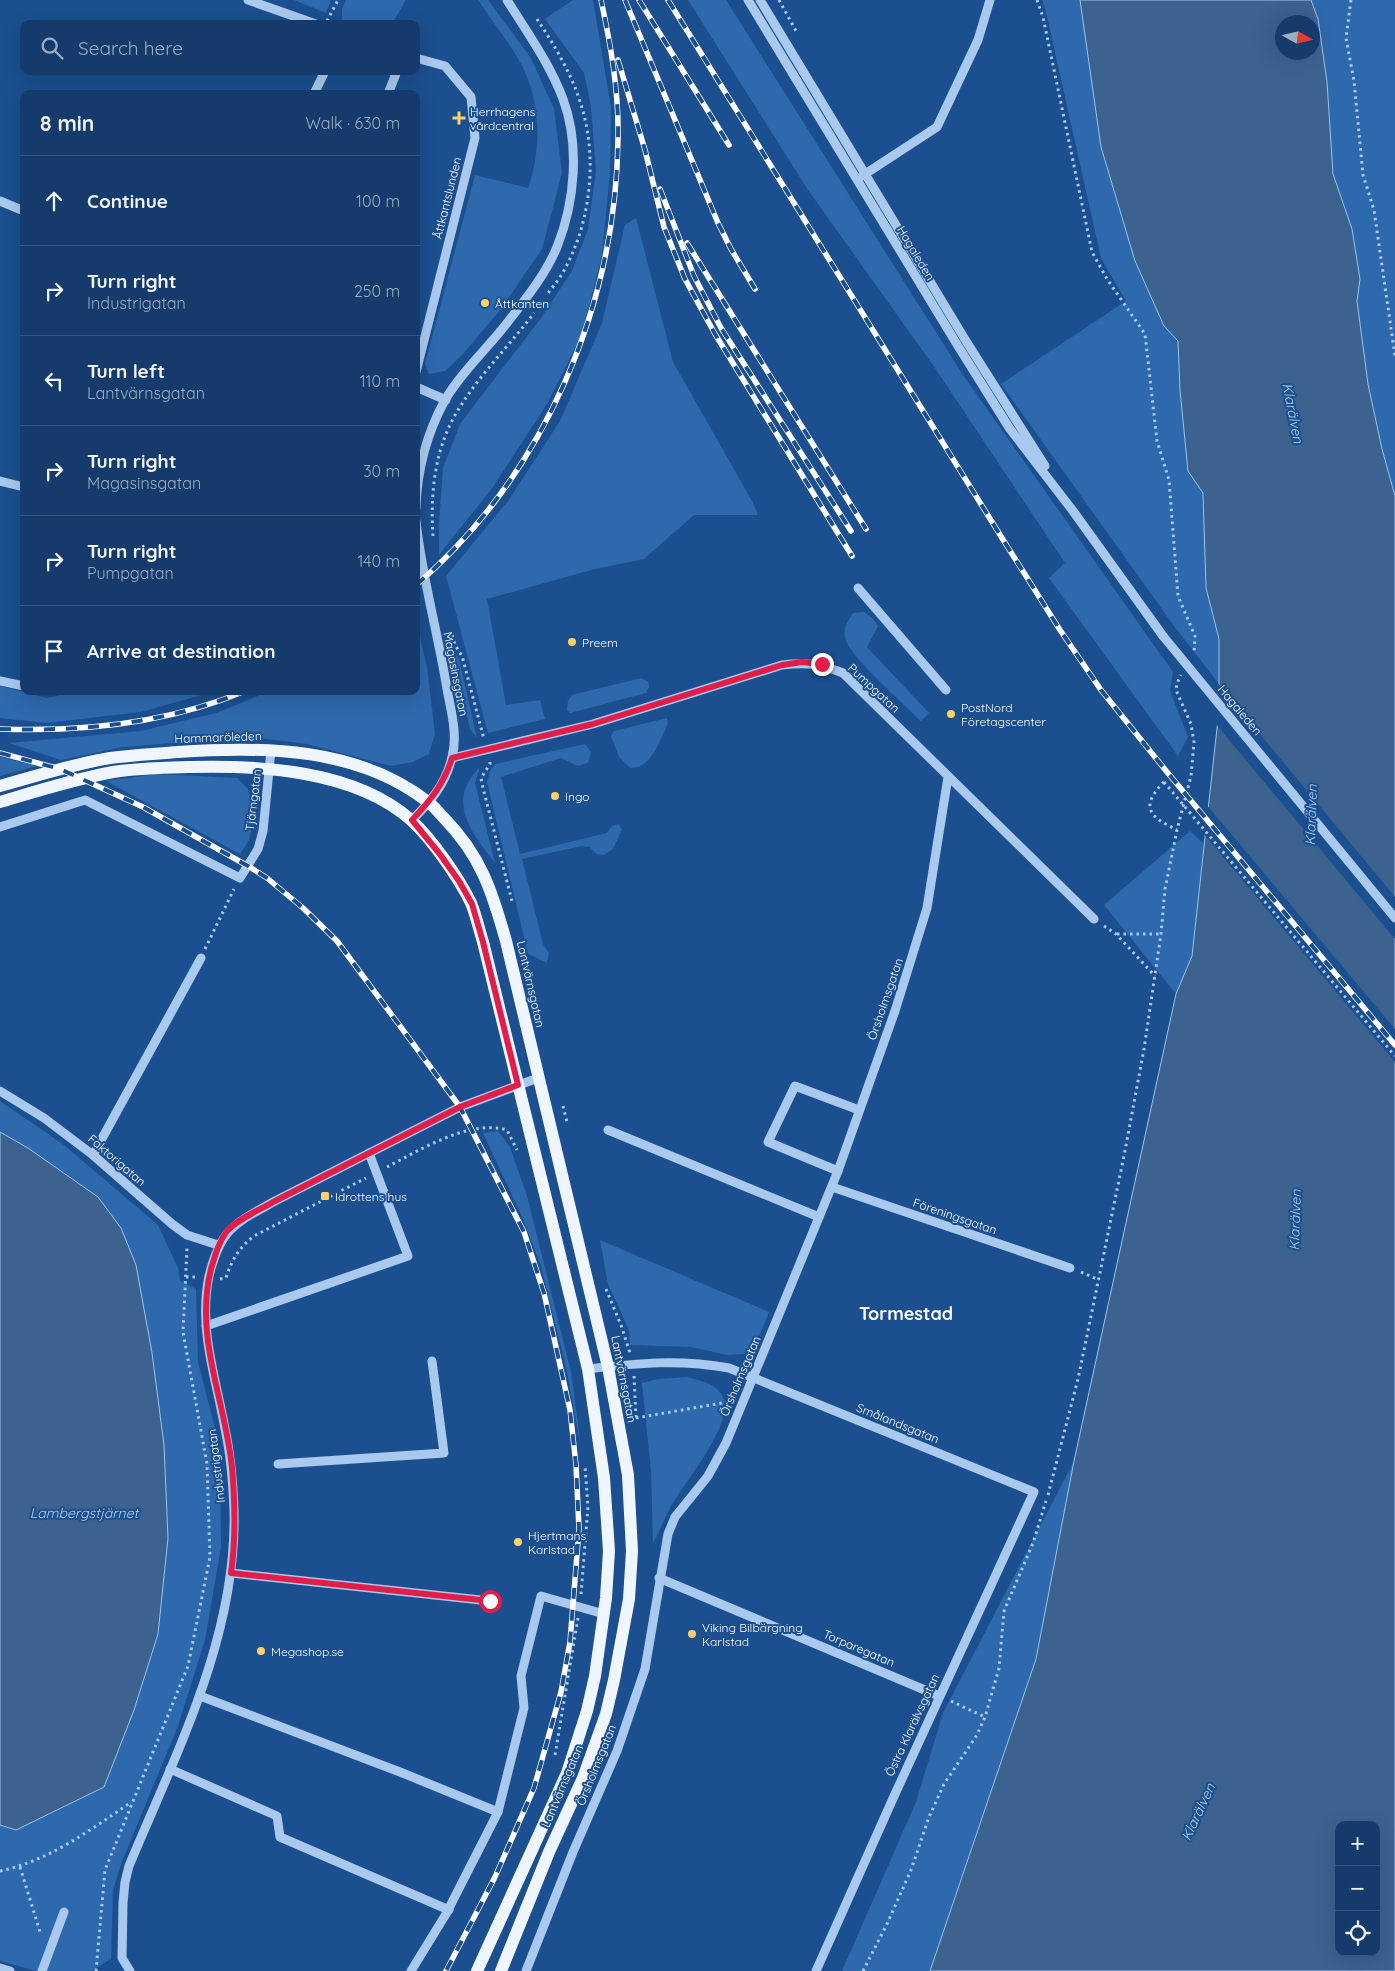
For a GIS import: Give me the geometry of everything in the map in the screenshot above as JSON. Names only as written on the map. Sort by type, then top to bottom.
[{"type":"main road","name":"Hammaröleden","points":[[0,786],[60,769],[110,758],[211,750],[271,750],[321,755],[369,770],[400,784],[429,802]]},
{"type":"main road","points":[[0,802],[80,778],[147,768],[210,766],[270,769],[324,778],[354,787],[388,804],[412,820]]},
{"type":"main road","name":"Lantvärnsgatan","points":[[429,802],[453,828],[479,863],[494,898],[506,941],[608,1367],[628,1474],[632,1551],[629,1599],[606,1714],[583,1778],[549,1852],[502,1971]]},
{"type":"main road","name":"Lantvärnsgatan","points":[[412,820],[454,874],[472,904],[483,942],[588,1369],[598,1426],[608,1516],[609,1551],[604,1614],[587,1711],[567,1772],[477,1968]]},
{"type":"street","points":[[248,0],[305,20]]},
{"type":"street","points":[[420,473],[426,444],[446,400],[465,372],[507,324],[546,270],[565,222],[571,191],[572,140],[563,98],[538,49],[507,0]]},
{"type":"street","name":"Hagaleden","points":[[748,0],[958,346],[1010,428],[1073,511],[1163,636],[1395,918]]},
{"type":"street","name":"Hagaleden","points":[[760,0],[966,341],[1073,511]]},
{"type":"street","points":[[857,179],[937,127],[978,40],[990,0]]},
{"type":"street","name":"Åttkantslunden","points":[[420,59],[445,66],[471,97],[475,138],[420,356]]},
{"type":"street","points":[[316,90],[323,75]]},
{"type":"street","points":[[389,90],[395,75]]},
{"type":"street","points":[[0,201],[20,209]]},
{"type":"street","points":[[420,389],[446,400]]},
{"type":"street","points":[[0,481],[20,486]]},
{"type":"street","name":"Magasinsgatan","points":[[412,820],[429,802],[442,784],[452,758],[455,738],[420,550]]},
{"type":"street","points":[[858,588],[946,690]]},
{"type":"street","name":"Pumpgatan","points":[[452,758],[593,724],[782,665],[802,662],[822,664],[843,673],[1094,919]]},
{"type":"street","points":[[0,681],[20,685]]},
{"type":"street","name":"Tjärngatan","points":[[240,878],[258,849],[271,750]]},
{"type":"street","name":"Örsholmsgatan","points":[[526,1971],[573,1852],[617,1751],[645,1669],[668,1534],[675,1518],[708,1476],[726,1443],[832,1187],[896,1011],[927,908],[948,777]]},
{"type":"street","points":[[0,827],[85,800],[240,878]]},
{"type":"street","points":[[93,1154],[201,958]]},
{"type":"street","name":"Industrigatan","points":[[130,1971],[122,1958],[125,1882],[129,1866],[208,1676],[233,1559],[232,1467],[207,1344],[206,1326],[206,1298],[218,1245],[228,1230],[248,1216],[460,1107],[538,1078]]},
{"type":"street","points":[[838,1171],[768,1142],[795,1086],[859,1110]]},
{"type":"street","name":"Faktorigatan","points":[[0,1091],[44,1118],[93,1154],[187,1235],[218,1245]]},
{"type":"street","points":[[608,1130],[820,1217]]},
{"type":"street","points":[[206,1326],[408,1256],[369,1153]]},
{"type":"street","name":"Föreningsgatan","points":[[832,1187],[1070,1268]]},
{"type":"street","points":[[278,1464],[444,1452],[432,1361]]},
{"type":"street","points":[[588,1369],[675,1361],[705,1363],[754,1376]]},
{"type":"street","name":"Smålandsgatan","points":[[754,1376],[1034,1492]]},
{"type":"street","name":"Östra Klarälvsgatan","points":[[816,1971],[939,1696],[1034,1492]]},
{"type":"street","points":[[231,1573],[490,1601]]},
{"type":"street","name":"Torparegatan","points":[[659,1578],[939,1696]]},
{"type":"street","points":[[411,1971],[448,1910],[498,1812],[524,1708],[521,1676],[541,1596],[604,1614]]},
{"type":"street","points":[[200,1696],[400,1772],[498,1812]]},
{"type":"street","points":[[170,1769],[277,1816],[280,1837],[448,1910]]},
{"type":"street","points":[[42,1971],[64,1912]]},
{"type":"street","points":[[0,1968],[10,1971]]},
{"type":"path","points":[[328,20],[338,0]]},
{"type":"path","points":[[1037,0],[1043,17],[1092,252],[1107,279],[1145,334],[1157,441],[1170,488],[1178,596],[1195,636],[1196,647],[1192,658]]},
{"type":"path","points":[[1351,0],[1346,38],[1355,90],[1363,175],[1374,210],[1395,356]]},
{"type":"path","points":[[535,17],[552,41],[578,94],[583,108],[589,139],[590,167],[589,193],[581,227],[562,275],[544,298]]},
{"type":"path","points":[[433,543],[431,512],[433,491],[441,449],[449,427],[459,407],[477,382],[522,330],[539,306]]},
{"type":"path","points":[[450,630],[455,645],[462,656],[487,750],[490,764],[481,778],[482,788],[513,907]]},
{"type":"path","points":[[863,1971],[887,1924],[911,1870],[929,1817],[944,1784],[977,1735],[985,1717],[998,1668],[1004,1611],[1033,1543],[1049,1492],[1078,1379],[1130,1127],[1155,977],[1165,889],[1177,830],[1191,776],[1194,742],[1191,724],[1176,690],[1177,683],[1184,671]]},
{"type":"path","points":[[1177,830],[1156,819],[1149,805],[1151,798],[1164,782],[1395,1056]]},
{"type":"path","points":[[201,958],[240,878]]},
{"type":"path","points":[[1094,919],[1116,934],[1155,977]]},
{"type":"path","points":[[1116,934],[1161,934]]},
{"type":"path","points":[[563,1105],[567,1124]]},
{"type":"path","points":[[186,1277],[226,1278],[234,1256],[254,1236],[435,1142],[471,1130],[490,1127],[507,1130],[519,1155]]},
{"type":"path","points":[[96,1971],[105,1870],[188,1666],[210,1556],[207,1464],[183,1332],[187,1235]]},
{"type":"path","points":[[1070,1268],[1099,1280]]},
{"type":"path","points":[[605,1286],[621,1325],[633,1364],[636,1418]]},
{"type":"path","points":[[619,1422],[745,1399]]},
{"type":"path","points":[[555,1758],[579,1607],[588,1507],[585,1458]]},
{"type":"path","points":[[939,1696],[985,1717]]},
{"type":"path","points":[[0,1871],[20,1867],[69,1844],[131,1803]]},
{"type":"path","points":[[20,1867],[48,1955]]},
{"type":"shaded area","points":[[294,0],[331,0],[326,13]]},
{"type":"shaded area","points":[[346,0],[406,0],[394,20],[342,20],[342,9]]},
{"type":"shaded area","points":[[478,0],[488,0],[531,58],[554,109],[562,173],[542,249],[501,309],[463,354],[445,371],[429,374],[425,364],[475,175],[528,188],[536,157],[536,109],[528,78],[511,48]]},
{"type":"shaded area","points":[[573,0],[593,0],[611,107],[610,172],[602,255],[581,337],[547,404],[493,487],[439,555],[443,468],[460,424],[541,318],[572,271],[588,229],[596,171],[591,106],[584,73],[545,19]]},
{"type":"shaded area","points":[[688,0],[726,0],[963,375],[1173,672],[1170,691],[1188,737],[1178,756],[1049,578],[1065,563],[935,368],[808,190]]},
{"type":"shaded area","points":[[1042,0],[1080,0],[1101,147],[1135,261],[1164,326],[1178,340],[1180,390],[1188,471],[1203,493],[1206,588],[1219,639],[1219,684],[1174,626],[1001,384],[1126,301],[1101,258]]},
{"type":"shaded area","points":[[1311,0],[1395,0],[1395,496],[1382,449],[1368,384],[1357,301],[1360,279],[1352,229],[1333,174],[1327,82],[1320,33],[1320,15],[1317,15]]},
{"type":"shaded area","points":[[636,218],[673,362],[752,501],[758,515],[694,515],[644,559],[595,569],[487,599],[506,705],[540,700],[545,719],[488,733],[446,576],[508,501],[560,421],[602,323],[625,225]]},
{"type":"shaded area","points":[[864,612],[878,626],[867,647],[929,713],[921,721],[867,668],[849,646],[845,638],[846,625],[853,613]]},
{"type":"shaded area","points":[[420,637],[427,667],[435,734],[429,754],[413,762],[391,766],[307,744],[267,739],[222,739],[123,747],[61,760],[9,743],[141,731],[216,713],[260,695],[420,695]]},
{"type":"shaded area","points":[[450,648],[459,659],[477,738],[470,729]]},
{"type":"shaded area","points":[[641,678],[648,681],[649,687],[646,693],[570,713],[567,710],[568,701],[572,695]]},
{"type":"shaded area","points":[[0,686],[20,691],[20,695],[35,695],[47,698],[61,695],[202,695],[141,712],[46,723],[0,718]]},
{"type":"shaded area","points":[[667,718],[666,728],[649,760],[637,767],[630,768],[619,757],[611,736],[614,731]]},
{"type":"shaded area","points":[[585,744],[591,752],[588,763],[578,766],[561,758],[501,777],[520,854],[607,833],[612,826],[618,824],[622,829],[613,849],[604,855],[596,854],[590,847],[582,846],[522,859],[543,944],[549,953],[547,963],[528,954],[487,782],[490,771],[495,764]]},
{"type":"shaded area","points":[[0,757],[37,766],[0,776]]},
{"type":"shaded area","points":[[480,767],[475,783],[495,863],[471,828],[463,805],[464,792]]},
{"type":"shaded area","points":[[156,774],[237,778],[248,789],[254,817],[249,840],[240,854],[106,781]]},
{"type":"shaded area","points":[[1190,831],[1204,844],[1192,956],[1176,994],[1104,905]]},
{"type":"shaded area","points":[[0,1101],[64,1145],[158,1225],[178,1268],[180,1281],[196,1289],[198,1362],[220,1448],[221,1547],[205,1640],[178,1726],[121,1864],[113,1890],[111,1959],[91,1971],[36,1971],[0,1961],[0,1825],[16,1830],[104,1787],[134,1710],[158,1634],[28,1148],[0,1132]]},
{"type":"shaded area","points":[[498,1131],[510,1147],[527,1196],[571,1372],[581,1447],[566,1367],[541,1266],[523,1219],[483,1133]]},
{"type":"shaded area","points":[[600,1240],[769,1312],[758,1339],[744,1354],[727,1355],[691,1347],[630,1345],[629,1330],[608,1284]]},
{"type":"shaded area","points":[[687,1377],[709,1384],[718,1390],[724,1400],[725,1411],[714,1440],[670,1508],[653,1543],[651,1471],[642,1383],[657,1379]]},
{"type":"shaded area","points":[[1074,1461],[1036,1659],[930,1971],[842,1971],[916,1802],[943,1713]]},
{"type":"water","name":"Klarälven","points":[[1080,0],[1311,0],[1317,15],[1275,15],[1275,60],[1320,60],[1320,33],[1327,82],[1333,174],[1352,229],[1360,279],[1357,301],[1368,384],[1382,449],[1395,496],[1395,1971],[930,1971],[1036,1659],[1074,1461],[1176,994],[1192,956],[1219,710],[1219,639],[1206,588],[1203,493],[1188,471],[1180,390],[1178,341],[1164,326],[1135,261],[1101,147]]},
{"type":"water","name":"Lambergstjärnet","points":[[0,1132],[28,1148],[98,1197],[121,1228],[136,1265],[152,1353],[164,1445],[168,1538],[158,1634],[134,1710],[104,1787],[16,1830],[0,1825]]},
{"type":"pier","points":[[1216,681],[1395,897],[1395,939],[1215,723]]},
{"type":"pier","points":[[1206,804],[1395,1029],[1395,1062],[1203,833]]},
{"type":"railway","points":[[420,581],[461,541],[501,493],[536,440],[564,383],[587,324],[604,263],[614,201],[618,139],[614,69],[601,0]]},
{"type":"railway","points":[[625,0],[718,223],[755,289]]},
{"type":"railway","points":[[639,0],[729,145]]},
{"type":"railway","points":[[668,0],[1002,538],[1060,630],[1101,690],[1395,1045]]},
{"type":"railway","points":[[618,60],[645,150],[664,227],[685,279],[715,334],[852,556]]},
{"type":"railway","points":[[660,189],[694,276],[721,328],[851,531]]},
{"type":"railway","points":[[687,243],[866,529]]},
{"type":"railway","points":[[0,729],[62,729],[124,723],[186,711],[234,695]]},
{"type":"railway","points":[[0,753],[60,769],[143,807],[248,866],[267,878],[303,908],[337,941],[460,1107],[524,1232],[544,1293],[570,1410],[576,1465],[579,1529],[570,1642],[561,1692],[534,1788],[495,1877],[446,1971]]},
{"type":"place","name":"Herrhagens vårdcentral","points":[[459,118]]},
{"type":"place","name":"Åttkanten","points":[[485,303]]},
{"type":"place","name":"Preem","points":[[572,642]]},
{"type":"place","name":"PostNord Företagscenter","points":[[951,714]]},
{"type":"place","name":"Ingo","points":[[555,796]]},
{"type":"place","name":"Idrottens hus","points":[[325,1196]]},
{"type":"place","name":"Hjertmans Karlstad","points":[[518,1542]]},
{"type":"place","name":"Viking Bilbärgning Karlstad","points":[[692,1634]]},
{"type":"place","name":"Megashop.se","points":[[261,1651]]},
{"type":"district","name":"Tormestad","points":[[906,1313]]},
{"type":"route","points":[[490,1601],[231,1573],[234,1513],[232,1467],[226,1429],[207,1344],[205,1316],[209,1278],[218,1245],[228,1230],[275,1201],[460,1107],[518,1085],[472,904],[459,881],[412,820],[429,802],[442,784],[452,758],[593,724],[782,665],[802,662],[822,664]]}]
